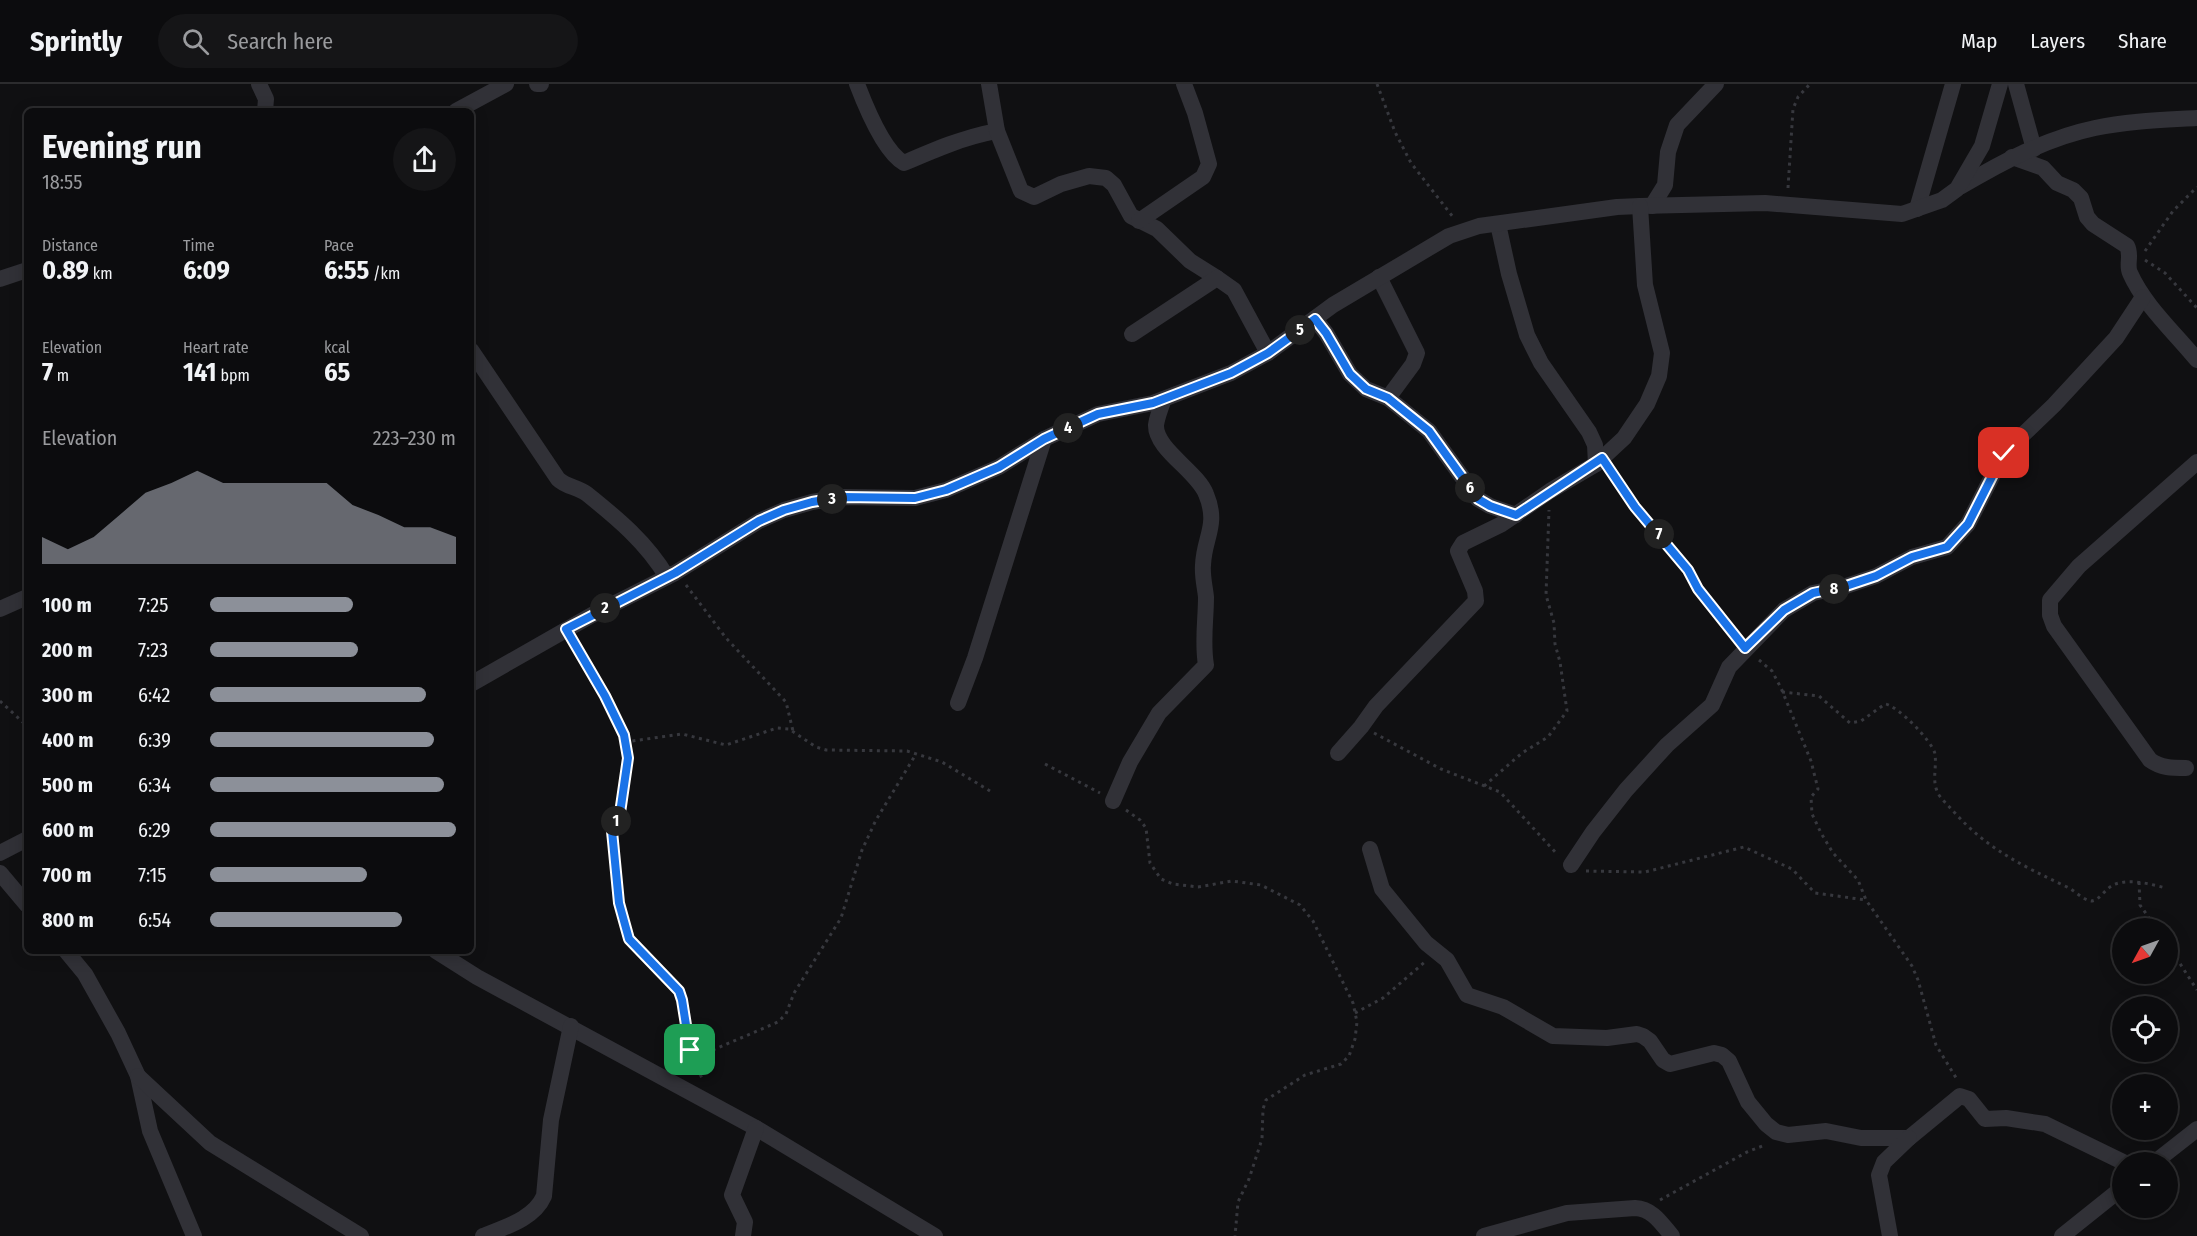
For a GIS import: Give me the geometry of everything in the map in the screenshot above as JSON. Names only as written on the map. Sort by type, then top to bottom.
[{"type":"street","points":[[259,84],[266,99],[265,108]]},
{"type":"street","points":[[462,108],[506,84]]},
{"type":"street","points":[[857,84],[883,138],[904,163],[921,154],[977,135],[997,131]]},
{"type":"street","points":[[989,84],[997,131],[1021,191],[1034,197],[1061,184],[1089,176],[1100,176],[1114,185],[1128,213],[1157,229],[1190,261],[1234,290],[1268,353]]},
{"type":"street","points":[[1139,221],[1203,177],[1207,171],[1209,164],[1195,113],[1184,84]]},
{"type":"street","points":[[1338,753],[1376,706],[1476,601],[1477,597],[1458,551],[1460,547],[1474,536],[1502,524],[1599,461],[1624,438],[1647,404],[1659,376],[1662,353],[1646,285],[1646,206],[1665,185],[1668,152],[1677,125],[1716,84]]},
{"type":"street","points":[[1917,209],[1953,84]]},
{"type":"street","points":[[1957,189],[1982,146],[2000,84]]},
{"type":"street","points":[[2016,84],[2034,148]]},
{"type":"street","points":[[474,682],[566,629],[671,575],[759,521],[784,510],[842,497],[915,498],[946,490],[999,467],[1044,439],[1098,414],[1164,399],[1231,373],[1268,353],[1379,277],[1449,236],[1463,231],[1617,207],[1787,205],[1902,214],[1942,200],[2012,157],[2096,127],[2197,118]]},
{"type":"street","points":[[2012,157],[2043,168],[2057,183],[2073,190],[2081,198],[2087,217],[2093,225],[2127,246],[2130,251],[2128,271],[2144,297],[2197,360]]},
{"type":"street","points":[[1498,224],[1509,274],[1527,335],[1541,363],[1589,432],[1599,461]]},
{"type":"street","points":[[0,279],[24,271]]},
{"type":"street","points":[[1379,277],[1417,353],[1413,364],[1388,398]]},
{"type":"street","points":[[1132,334],[1217,278]]},
{"type":"street","points":[[1571,865],[1626,790],[1666,745],[1712,705],[1724,674],[1745,648],[1784,610],[1813,593],[1846,586],[1876,576],[1912,557],[1947,547],[1968,524],[2004,453],[2054,405],[2108,346],[2144,297]]},
{"type":"street","points":[[1315,319],[1350,374],[1366,389],[1388,398],[1429,431],[1478,499],[1516,515]]},
{"type":"street","points":[[474,354],[558,479],[563,484],[584,491],[642,541],[671,575]]},
{"type":"street","points":[[1113,801],[1130,762],[1158,713],[1206,665],[1203,641],[1206,598],[1203,564],[1213,519],[1206,493],[1193,474],[1163,443],[1157,432],[1156,423],[1164,399]]},
{"type":"street","points":[[958,703],[975,658],[1044,439]]},
{"type":"street","points":[[2186,768],[2168,768],[2150,760],[2058,634],[2049,615],[2050,600],[2079,566],[2197,462]]},
{"type":"street","points":[[0,609],[24,598]]},
{"type":"street","points":[[2,850],[24,840]]},
{"type":"street","points":[[1370,849],[1382,889],[1415,931],[1452,965],[1467,995],[1503,1007],[1553,1036],[1607,1038],[1637,1034],[1650,1041],[1663,1060],[1670,1064],[1714,1053],[1722,1055],[1729,1061],[1748,1102],[1766,1124],[1776,1132],[1788,1136],[1826,1131],[1861,1138],[1908,1138]]},
{"type":"street","points":[[0,873],[24,901]]},
{"type":"street","points":[[68,954],[85,974],[118,1033],[138,1076],[150,1131],[194,1236]]},
{"type":"street","points":[[441,954],[477,977],[756,1128],[934,1236]]},
{"type":"street","points":[[483,1236],[531,1214],[540,1205],[544,1196],[551,1119],[571,1026]]},
{"type":"street","points":[[138,1076],[210,1143],[361,1236]]},
{"type":"street","points":[[1890,1236],[1880,1175],[1884,1162],[1955,1098],[1965,1096],[1985,1119],[2007,1118],[2045,1124],[2112,1157]]},
{"type":"street","points":[[743,1236],[745,1222],[732,1195],[756,1128]]},
{"type":"street","points":[[2168,1152],[2197,1129]]},
{"type":"street","points":[[2062,1236],[2112,1196]]},
{"type":"street","points":[[1484,1236],[1567,1213],[1645,1208],[1652,1212],[1672,1236]]},
{"type":"path","points":[[1377,84],[1395,132],[1411,164],[1463,231]]},
{"type":"path","points":[[1787,205],[1793,109],[1798,97],[1810,84]]},
{"type":"path","points":[[2197,187],[2157,231],[2141,257],[2165,273],[2197,308]]},
{"type":"path","points":[[1599,461],[1688,570],[1698,589],[1745,648],[1772,671],[1817,782],[1818,789],[1812,797],[1812,814],[1833,853],[1851,870],[1888,934],[1912,966],[1936,1045],[1965,1096]]},
{"type":"path","points":[[1484,786],[1522,753],[1548,736],[1567,711],[1564,681],[1555,644],[1554,623],[1546,595],[1550,491]]},
{"type":"path","points":[[671,575],[707,610],[726,638],[786,702],[793,731]]},
{"type":"path","points":[[566,629],[605,696],[625,742],[628,758],[620,813],[612,831],[619,903],[629,939],[679,991],[693,1059],[704,1082]]},
{"type":"path","points":[[1782,692],[1819,696],[1850,723],[1854,723],[1885,705],[1897,708],[1931,745],[1935,753],[1934,779],[1938,794],[1988,845],[2006,857],[2092,901],[2116,884],[2139,882],[2166,888]]},
{"type":"path","points":[[0,701],[24,723]]},
{"type":"path","points":[[625,742],[682,734],[726,745],[777,728],[793,731],[816,747],[826,750],[907,751],[942,762],[990,790]]},
{"type":"path","points":[[693,1059],[778,1022],[786,1014],[794,993],[841,918],[862,850],[876,820],[916,754]]},
{"type":"path","points":[[1045,764],[1113,801],[1140,820],[1146,828],[1150,863],[1161,879],[1173,884],[1198,887],[1232,881],[1261,885],[1300,905],[1313,921],[1353,1004],[1357,1022],[1355,1039],[1349,1056],[1341,1064],[1305,1075],[1266,1100],[1263,1109],[1262,1139],[1249,1179],[1238,1202],[1236,1236]]},
{"type":"path","points":[[2139,882],[2140,905],[2149,918]]},
{"type":"path","points":[[1355,1012],[1383,998],[1437,952]]},
{"type":"path","points":[[2178,961],[2197,990]]},
{"type":"path","points":[[1645,1208],[1747,1152],[1788,1136]]},
{"type":"route","points":[[690,1050],[679,991],[629,939],[627,934],[619,903],[612,831],[620,813],[628,758],[624,735],[605,696],[566,629],[675,573],[759,521],[784,510],[842,497],[915,498],[946,490],[999,467],[1044,439],[1098,414],[1153,403],[1231,373],[1268,353],[1315,319],[1350,374],[1366,389],[1388,398],[1429,431],[1478,499],[1490,506],[1516,515],[1602,458],[1635,507],[1688,570],[1698,589],[1745,648],[1784,610],[1813,593],[1846,586],[1876,576],[1912,557],[1947,547],[1968,524],[2004,453]]}]
